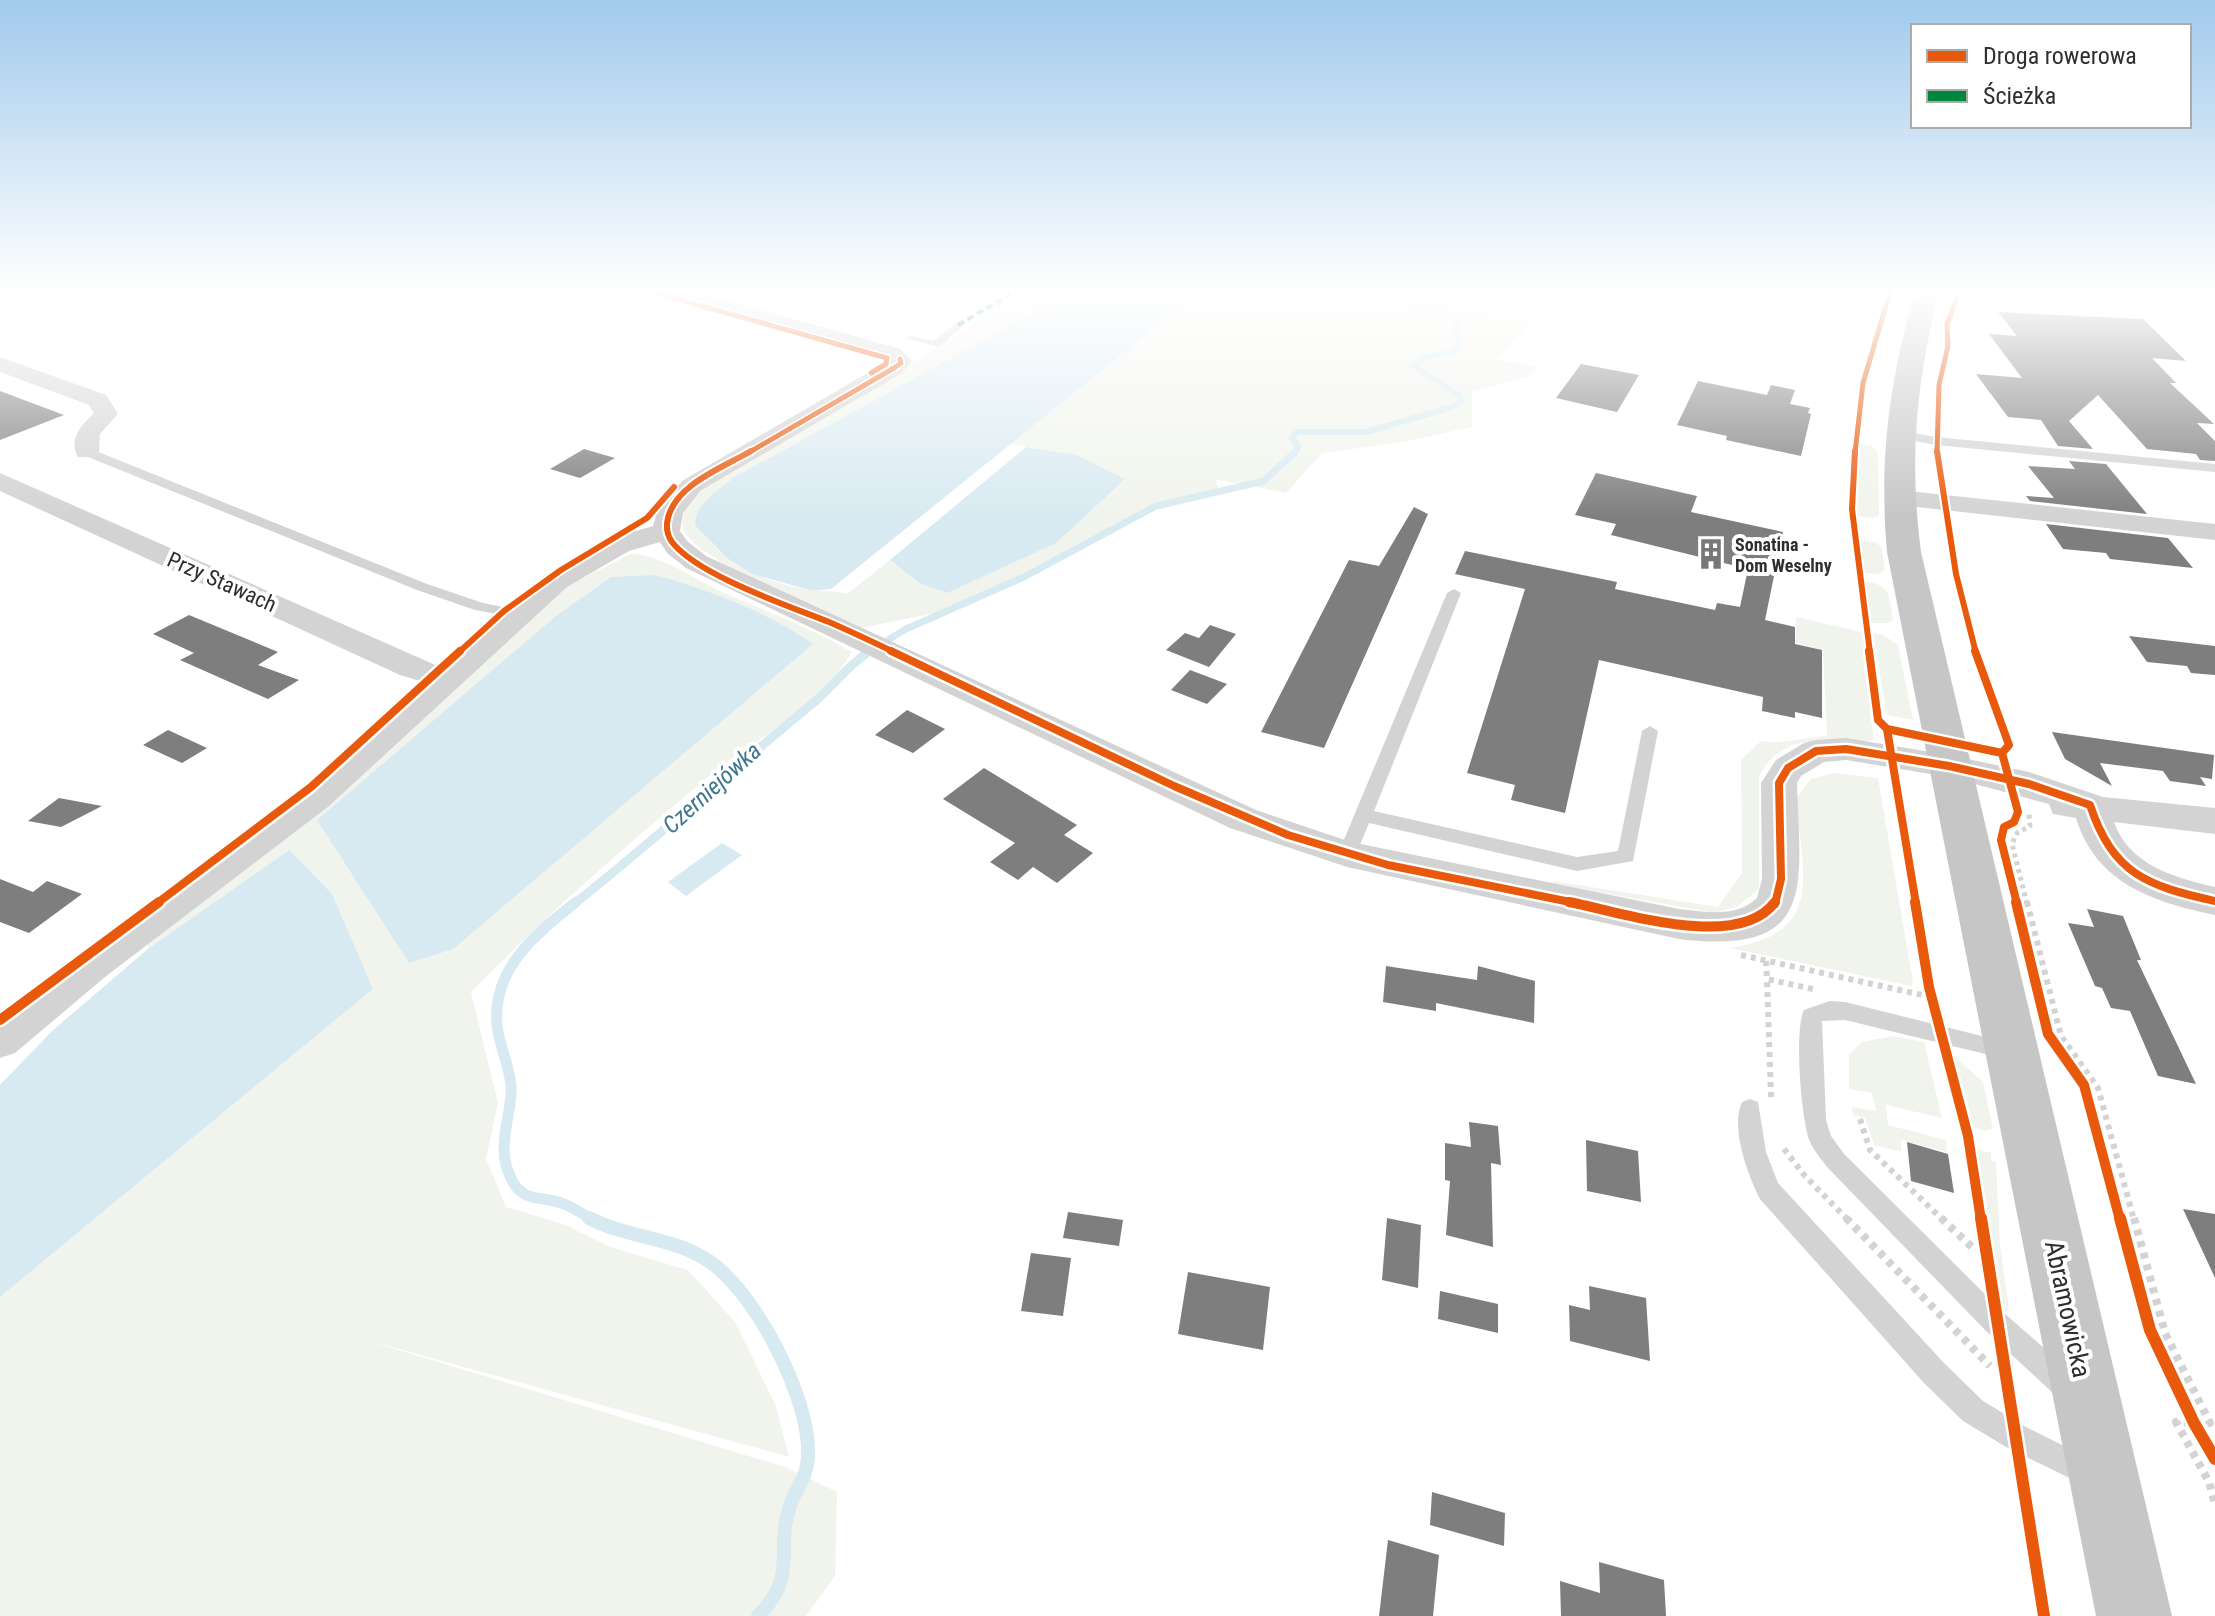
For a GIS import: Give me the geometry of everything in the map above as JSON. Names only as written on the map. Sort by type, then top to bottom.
[{"type":"main road","name":"Abramowicka","points":[[1907,367],[1897,434],[1899,498],[1909,582],[1951,776],[2021,1029],[2089,1406],[2134,1616]]},
{"type":"street","points":[[9,367],[98,400],[106,414],[88,433],[87,452]]},
{"type":"street","points":[[895,367],[697,482],[674,504],[667,518],[666,531],[677,547],[696,562],[1243,819],[1347,854],[1679,924],[1712,928],[1743,924],[1762,917],[1778,899],[1781,879],[1777,791],[1784,772],[1796,763],[2029,784],[2090,805]]},
{"type":"street","name":"Przy Stawach","points":[[0,481],[411,668],[445,679]]},
{"type":"street","points":[[1899,498],[2215,532]]},
{"type":"street","points":[[0,1040],[91,966],[316,797],[518,614],[589,560],[630,540],[666,531]]},
{"type":"street","points":[[1951,776],[2026,805],[2090,805],[2215,821]]},
{"type":"street","points":[[2090,805],[2103,840],[2134,874],[2170,892],[2215,901]]},
{"type":"lane","points":[[1897,434],[1936,441],[2215,468]]},
{"type":"lane","points":[[87,452],[422,587],[480,607],[518,614]]},
{"type":"lane","points":[[1347,854],[1454,593]]},
{"type":"lane","points":[[1362,815],[1577,864],[1626,856],[1650,731]]},
{"type":"lane","points":[[2021,1029],[1942,1034],[1845,1011],[1830,1010],[1812,1016],[1815,1120],[1821,1140],[1836,1161],[1982,1309],[2089,1406]]},
{"type":"lane","points":[[1750,1109],[1752,1151],[1757,1171],[1769,1191],[1934,1373],[1973,1411],[2016,1437],[2106,1482]]},
{"type":"path","points":[[2019,915],[2001,840],[2004,827],[2014,822],[2018,812],[2026,805],[2030,826],[2017,833],[2012,844],[2061,1036],[2098,1088],[2165,1333],[2210,1423],[2176,1422],[2209,1482],[2215,1504]]},
{"type":"path","points":[[1766,961],[1767,979]]},
{"type":"path","points":[[1929,987],[1942,1034]]},
{"type":"path","points":[[2021,1029],[2084,1085]]},
{"type":"path","points":[[1860,1119],[1870,1150],[1881,1163],[1973,1248]]},
{"type":"path","points":[[2188,1409],[2201,1435]]},
{"type":"shaded area","points":[[904,367],[934,367],[734,477],[706,500],[695,517],[704,534],[728,559],[758,575],[810,590],[847,594],[890,560],[919,583],[1125,480],[1077,455],[1010,444],[1105,367],[1538,367],[1531,375],[1472,392],[1472,427],[1403,442],[1322,453],[1286,493],[1215,479],[1220,493],[1156,506],[1092,543],[954,609],[861,628],[762,584],[709,554],[691,540],[682,520],[686,507],[711,482]]},
{"type":"shaded area","points":[[934,367],[1106,367],[831,589],[813,591],[752,574],[727,558],[695,525],[703,504],[734,477]]},
{"type":"shaded area","points":[[1860,444],[1872,446],[1878,452],[1879,516],[1872,518],[1857,516]]},
{"type":"shaded area","points":[[1026,447],[1077,455],[1125,479],[1056,543],[947,593],[919,583],[890,560]]},
{"type":"shaded area","points":[[1859,540],[1877,543],[1882,548],[1885,570],[1878,574],[1863,573]]},
{"type":"shaded area","points":[[631,554],[665,562],[852,652],[822,690],[645,830],[556,909],[471,992],[498,1103],[486,1159],[506,1207],[563,1224],[613,1248],[688,1270],[735,1322],[776,1406],[789,1457],[359,1338],[785,1467],[837,1492],[835,1576],[806,1616],[0,1616],[0,1297],[373,989],[289,850],[149,948],[142,938],[569,585]]},
{"type":"shaded area","points":[[656,575],[738,603],[813,644],[453,949],[409,963],[317,820],[556,616],[611,577]]},
{"type":"shaded area","points":[[1864,581],[1880,585],[1888,593],[1893,620],[1889,623],[1872,623]]},
{"type":"shaded area","points":[[1796,617],[1862,632],[1873,700],[1870,713],[1874,740],[1797,744],[1770,760],[1759,776],[1759,889],[1738,906],[1715,913],[1553,884],[1553,881],[1718,907],[1742,873],[1741,760],[1761,741],[1827,736],[1823,650],[1796,643]]},
{"type":"shaded area","points":[[1873,633],[1883,635],[1898,645],[1913,720],[1887,715]]},
{"type":"shaded area","points":[[1833,773],[1878,778],[1913,982],[1911,986],[1730,948],[1761,940],[1782,929],[1795,913],[1802,895],[1803,874],[1796,798],[1811,779]]},
{"type":"shaded area","points":[[722,843],[742,855],[686,896],[668,882]]},
{"type":"shaded area","points":[[289,850],[332,894],[373,989],[0,1297],[0,1085],[52,1031],[149,948]]},
{"type":"shaded area","points":[[1893,1036],[1924,1042],[1942,1118],[1886,1105],[1888,1125],[1946,1140],[1947,1152],[1901,1140],[1901,1152],[1874,1145],[1865,1118],[1853,1115],[1852,1107],[1876,1111],[1872,1093],[1849,1089],[1849,1055],[1862,1042]]},
{"type":"shaded area","points":[[1953,1055],[1983,1082],[1993,1129],[1985,1131],[1969,1126]]},
{"type":"shaded area","points":[[1973,1148],[1991,1153],[1991,1160],[1996,1162],[2007,1312],[2002,1310],[1999,1301]]},
{"type":"building","points":[[1578,367],[1599,367],[1639,375],[1617,412],[1556,398]]},
{"type":"building","points":[[2014,367],[2161,367],[2176,383],[2170,383],[2214,424],[2197,423],[2215,441],[2215,461],[2200,460],[2196,454],[2147,449],[2098,395],[2069,421],[2093,449],[2058,446],[2041,420],[2008,417],[1976,374],[2022,378]]},
{"type":"building","points":[[1698,381],[1767,395],[1771,385],[1795,390],[1790,404],[1810,408],[1808,413],[1811,414],[1801,456],[1726,440],[1727,436],[1677,425]]},
{"type":"building","points":[[0,391],[64,415],[0,440]]},
{"type":"building","points":[[584,449],[615,458],[580,478],[550,469]]},
{"type":"building","points":[[2069,461],[2106,464],[2147,514],[2030,501],[2026,496],[2054,498],[2028,466],[2075,469]]},
{"type":"building","points":[[1596,473],[1697,496],[1691,512],[1783,532],[1765,620],[1795,627],[1795,644],[1822,650],[1822,718],[1795,712],[1795,718],[1762,711],[1763,697],[1599,660],[1565,813],[1511,800],[1515,785],[1467,773],[1525,589],[1455,574],[1465,551],[1617,582],[1615,589],[1715,610],[1717,603],[1740,607],[1748,569],[1611,535],[1616,524],[1575,515]]},
{"type":"building","points":[[1414,507],[1428,514],[1324,748],[1261,732],[1349,560],[1379,566]]},
{"type":"building","points":[[2046,524],[2168,538],[2193,568],[2110,559],[2106,553],[2063,549]]},
{"type":"building","points":[[189,615],[278,652],[258,665],[299,680],[268,699],[180,660],[194,653],[153,634]]},
{"type":"building","points":[[1210,625],[1236,634],[1209,667],[1166,650],[1185,633],[1199,638]]},
{"type":"building","points":[[2129,636],[2215,646],[2215,675],[2191,673],[2187,666],[2147,662]]},
{"type":"building","points":[[1190,670],[1227,684],[1207,704],[1171,690]]},
{"type":"building","points":[[907,710],[945,729],[913,753],[875,735]]},
{"type":"building","points":[[168,730],[207,748],[182,763],[143,745]]},
{"type":"building","points":[[2052,732],[2214,755],[2212,779],[2200,777],[2206,786],[2170,781],[2163,771],[2100,763],[2112,786],[2065,759]]},
{"type":"building","points":[[984,768],[1077,825],[1064,835],[1093,853],[1057,883],[1033,867],[1018,880],[990,862],[1015,843],[943,799]]},
{"type":"building","points":[[59,798],[102,806],[61,827],[28,821]]},
{"type":"building","points":[[0,879],[33,892],[47,881],[82,894],[29,933],[0,922]]},
{"type":"building","points":[[2087,909],[2123,916],[2141,960],[2137,960],[2196,1084],[2158,1076],[2130,1011],[2111,1008],[2102,988],[2095,986],[2068,923],[2094,927]]},
{"type":"building","points":[[1386,966],[1477,980],[1478,966],[1535,981],[1534,1023],[1436,1003],[1436,1011],[1383,1002]]},
{"type":"building","points":[[1469,1122],[1498,1126],[1501,1165],[1491,1163],[1493,1247],[1446,1235],[1450,1181],[1445,1180],[1445,1143],[1471,1147]]},
{"type":"building","points":[[1586,1140],[1638,1151],[1641,1202],[1587,1191]]},
{"type":"building","points":[[1907,1142],[1948,1154],[1954,1193],[1911,1181]]},
{"type":"building","points":[[2183,1209],[2215,1214],[2215,1278]]},
{"type":"building","points":[[1068,1212],[1123,1220],[1119,1246],[1063,1238]]},
{"type":"building","points":[[1387,1218],[1421,1225],[1418,1288],[1382,1280]]},
{"type":"building","points":[[1031,1253],[1071,1258],[1063,1316],[1021,1311]]},
{"type":"building","points":[[1188,1272],[1270,1287],[1263,1350],[1178,1334]]},
{"type":"building","points":[[1589,1286],[1646,1298],[1650,1361],[1570,1341],[1569,1305],[1590,1310]]},
{"type":"building","points":[[1440,1291],[1498,1304],[1498,1333],[1438,1319]]},
{"type":"building","points":[[1432,1492],[1505,1513],[1504,1546],[1430,1525]]},
{"type":"building","points":[[1388,1540],[1439,1555],[1433,1616],[1379,1616]]},
{"type":"building","points":[[1599,1562],[1664,1580],[1666,1616],[1561,1616],[1560,1581],[1600,1593]]},
{"type":"waterway","name":"Czerniejówka","points":[[1296,451],[1298,446],[1292,438],[1297,432],[1366,432],[1452,407],[1461,401],[1460,396],[1416,367]]},
{"type":"waterway","name":"Czerniejówka","points":[[869,652],[906,629],[1024,577],[1156,506],[1264,481],[1296,451]]},
{"type":"waterway","name":"Czerniejówka","points":[[574,904],[812,704],[869,652]]},
{"type":"waterway","name":"Czerniejówka","points":[[576,902],[532,940],[509,969],[497,1005],[497,1025],[511,1085],[504,1144],[507,1169],[513,1182],[528,1196],[565,1204],[591,1219]]},
{"type":"waterway","name":"Czerniejówka","points":[[591,1219],[690,1251],[723,1273],[760,1319],[790,1377],[807,1434],[808,1458],[785,1525],[782,1576],[771,1601],[758,1616]]},
{"type":"cycle path","points":[[871,373],[880,367]]},
{"type":"cycle path","points":[[895,367],[691,486],[679,498],[667,519],[673,543],[685,554],[727,578],[845,629],[1259,824],[1347,854],[1429,874],[1712,928],[1743,924],[1762,917],[1775,904],[1781,879],[1779,783],[1788,768],[1816,751],[1846,749],[1949,766],[2029,784],[2090,805],[2103,840],[2124,866],[2167,889],[2215,901]]},
{"type":"cycle path","points":[[1868,367],[1857,421],[1852,509],[1878,720],[1887,729],[1929,987],[1968,1136],[2044,1616]]},
{"type":"cycle path","points":[[1943,367],[1936,441],[1938,473],[1956,574],[1975,651],[2009,745],[2002,753]]},
{"type":"cycle path","points":[[0,1020],[261,827],[311,787],[504,611],[561,570],[647,518],[674,487]]},
{"type":"cycle path","points":[[1887,729],[2002,753]]},
{"type":"cycle path","points":[[2002,753],[2018,812],[2014,822],[2004,827],[2001,840],[2048,1034],[2084,1085],[2150,1330],[2194,1423],[2215,1459]]},
{"type":"place","name":"Sonatina - Dom Weselny","points":[[1711,554]]}]
